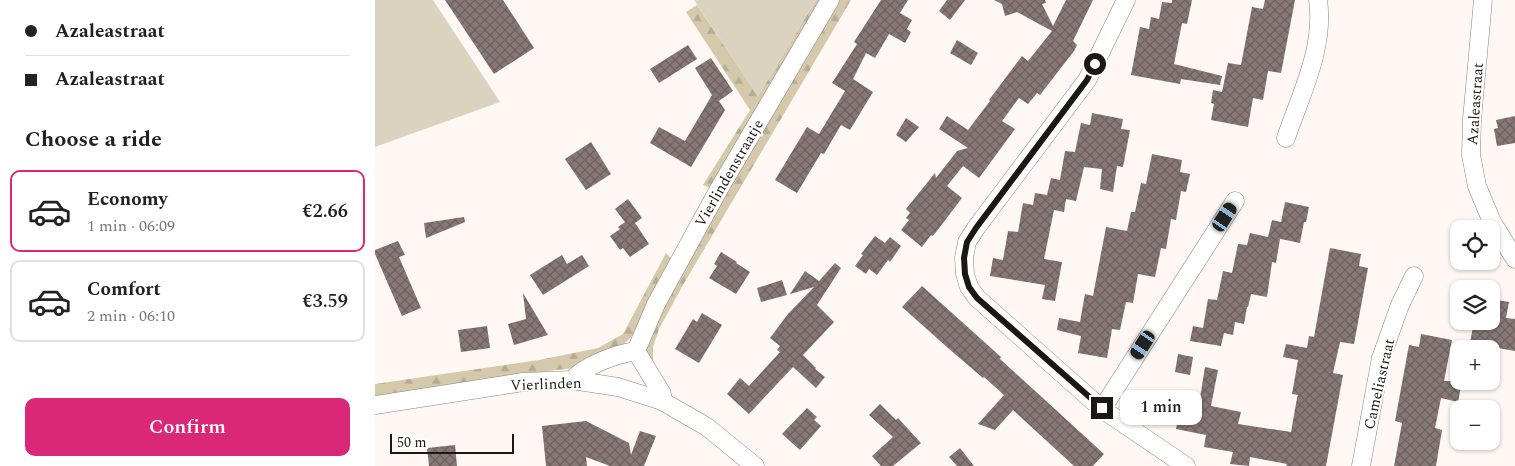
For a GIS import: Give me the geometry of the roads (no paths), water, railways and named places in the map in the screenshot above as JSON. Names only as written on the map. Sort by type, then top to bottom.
[{"type":"street","name":"Vierlindenstraatje","points":[[636,351],[656,304],[719,189],[830,0]]},
{"type":"street","points":[[1126,0],[1087,80],[967,242],[964,258],[965,274],[969,287],[977,298],[1102,408],[1186,466]]},
{"type":"street","points":[[1286,138],[1316,51],[1318,0]]},
{"type":"street","name":"Azaleastraat","points":[[1483,0],[1472,119],[1471,155],[1477,186],[1492,222],[1515,259]]},
{"type":"street","points":[[1102,408],[1235,201]]},
{"type":"street","name":"Cameliastraat","points":[[1361,466],[1381,358],[1400,305],[1414,276]]},
{"type":"street","points":[[573,380],[578,373],[618,354],[636,351],[662,394],[662,401]]},
{"type":"street","name":"Vierlinden","points":[[375,404],[523,382],[573,380],[618,387],[662,401],[707,427],[755,466]]}]
